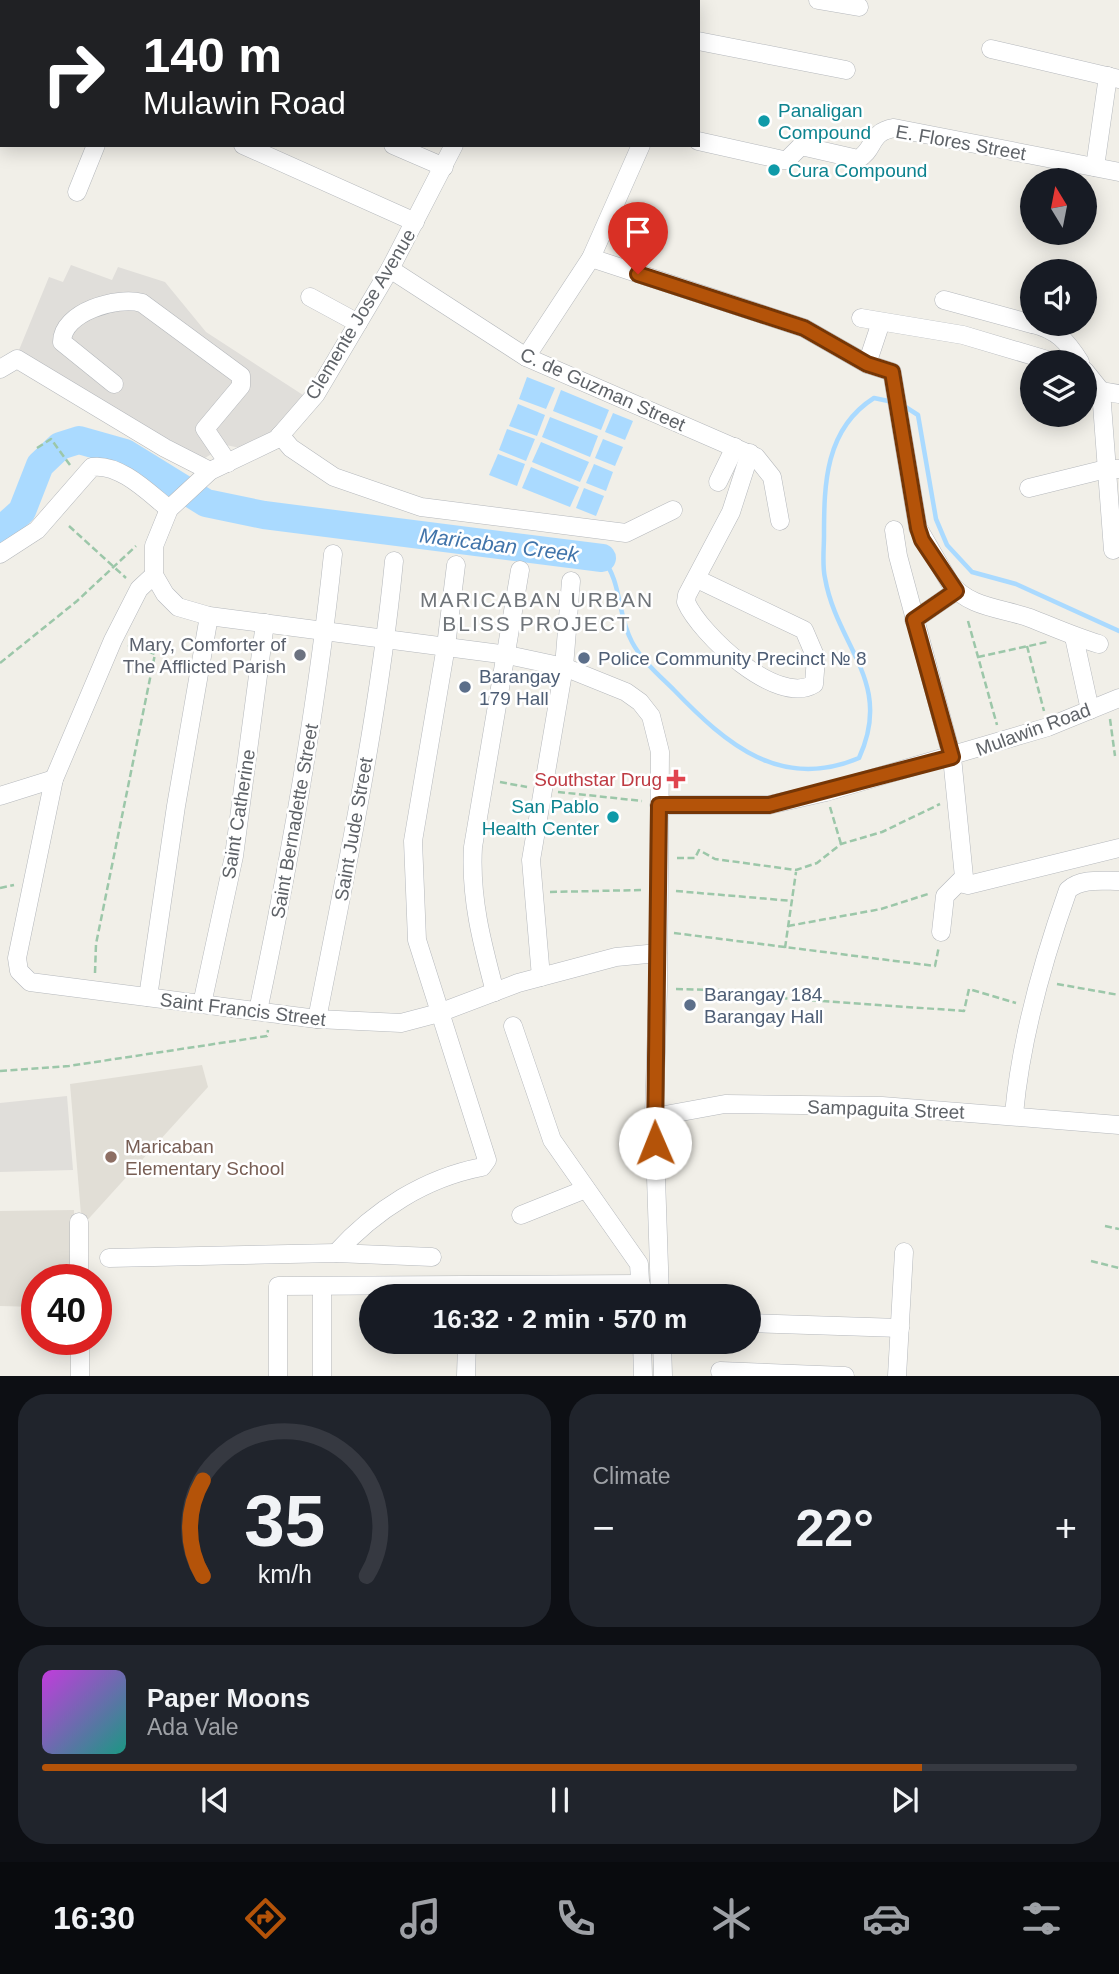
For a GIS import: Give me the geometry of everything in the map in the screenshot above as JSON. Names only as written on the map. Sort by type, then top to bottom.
[{"type":"street","points":[[818,0],[859,7]]},
{"type":"street","points":[[700,41],[846,70]]},
{"type":"street","points":[[991,48],[1113,78],[1095,167]]},
{"type":"street","name":"E. Flores Street","points":[[700,141],[783,160],[788,160],[800,146],[858,159],[864,156],[879,132],[894,128],[1119,172]]},
{"type":"street","points":[[77,191],[95,147]]},
{"type":"street","points":[[247,147],[415,222]]},
{"type":"street","points":[[398,147],[444,167]]},
{"type":"street","name":"Clemente Jose Avenue","points":[[171,508],[207,473],[280,435],[316,394],[390,269],[453,147]]},
{"type":"street","points":[[526,357],[591,258],[640,147]]},
{"type":"street","points":[[591,258],[804,328],[867,364],[892,372],[918,528],[922,540],[956,591],[990,608],[1028,617],[1074,637],[1098,644]]},
{"type":"street","name":"C. de Guzman Street","points":[[390,269],[526,357],[742,450]]},
{"type":"street","points":[[310,297],[358,323]]},
{"type":"street","points":[[114,384],[62,342],[62,332],[71,320],[117,301],[129,299],[142,303],[241,376],[241,386],[205,429],[228,463]]},
{"type":"street","points":[[944,300],[1020,320]]},
{"type":"street","points":[[861,318],[963,335],[1020,352]]},
{"type":"street","points":[[867,364],[881,322]]},
{"type":"street","points":[[0,369],[17,359],[207,473]]},
{"type":"street","points":[[1110,393],[1113,550]]},
{"type":"street","points":[[280,435],[291,448],[334,477],[421,507],[626,533],[673,510]]},
{"type":"street","points":[[718,482],[742,450]]},
{"type":"street","points":[[742,450],[772,477],[780,521]]},
{"type":"street","points":[[697,579],[804,630],[816,658],[814,684],[807,688],[783,687],[753,674],[688,607],[687,595],[731,512],[742,450]]},
{"type":"street","points":[[0,554],[37,530],[92,467],[102,466],[120,473],[171,508],[154,546],[153,575],[165,594],[178,607],[209,615],[508,655],[564,667],[626,692],[651,716],[660,752],[654,1117],[660,1284]]},
{"type":"street","points":[[1029,488],[1112,469]]},
{"type":"street","points":[[894,530],[914,620],[952,757],[964,877],[942,904],[941,932]]},
{"type":"street","name":"Saint Bernadette Street","points":[[264,1012],[326,631],[333,554]]},
{"type":"street","name":"Saint Jude Street","points":[[317,1019],[387,639],[394,561]]},
{"type":"street","points":[[336,1252],[362,1225],[430,1182],[485,1164],[487,1160],[417,940],[413,841],[446,646],[456,565]]},
{"type":"street","points":[[495,992],[476,919],[471,878],[482,779],[508,655],[520,570]]},
{"type":"street","points":[[0,796],[54,779],[113,640],[139,589],[153,575]]},
{"type":"street","points":[[541,977],[531,860],[564,667],[571,581]]},
{"type":"street","points":[[914,620],[956,591]]},
{"type":"street","points":[[148,997],[176,806],[209,615]]},
{"type":"street","name":"Saint Catherine","points":[[202,1004],[234,856],[265,623]]},
{"type":"street","points":[[1074,637],[1090,709]]},
{"type":"street","name":"Mulawin Road","points":[[659,803],[769,805],[952,757],[1048,727],[1113,700]]},
{"type":"street","name":"Saint Francis Street","points":[[54,779],[16,958],[19,971],[30,982],[317,1019],[401,1023],[439,1013],[541,977],[616,957],[658,953]]},
{"type":"street","points":[[954,886],[968,885],[1119,848]]},
{"type":"street","points":[[1014,1114],[1019,1068],[1038,981],[1068,890],[1074,884],[1086,881],[1119,881]]},
{"type":"street","points":[[513,1026],[552,1140],[639,1264],[641,1284]]},
{"type":"street","name":"Sampaguita Street","points":[[654,1117],[726,1104],[882,1107],[1014,1114],[1119,1125]]},
{"type":"street","points":[[521,1215],[586,1189]]},
{"type":"street","points":[[79,1222],[79,1264]]},
{"type":"street","points":[[109,1258],[336,1252],[432,1257]]},
{"type":"street","points":[[897,1376],[904,1252]]},
{"type":"street","points":[[278,1376],[278,1286],[359,1288]]},
{"type":"street","points":[[322,1287],[322,1376]]},
{"type":"street","points":[[761,1323],[900,1328]]},
{"type":"street","points":[[466,1376],[467,1354]]},
{"type":"street","points":[[642,1354],[643,1376]]},
{"type":"street","points":[[662,1354],[663,1376]]},
{"type":"street","points":[[80,1355],[80,1376]]},
{"type":"street","points":[[720,1371],[845,1376]]},
{"type":"path","points":[[37,448],[51,439],[68,463]]},
{"type":"path","points":[[69,526],[139,589]]},
{"type":"path","points":[[0,663],[114,568],[141,541],[154,546]]},
{"type":"path","points":[[968,621],[1001,741]]},
{"type":"path","points":[[978,657],[1074,637]]},
{"type":"path","points":[[95,990],[96,944],[155,654],[113,640]]},
{"type":"path","points":[[1027,646],[1048,727]]},
{"type":"path","points":[[1113,700],[1115,756]]},
{"type":"path","points":[[482,779],[590,798],[659,803]]},
{"type":"path","points":[[825,792],[841,844]]},
{"type":"path","points":[[659,857],[695,858],[699,850],[715,859],[796,870],[817,863],[841,844],[882,832],[956,798]]},
{"type":"path","points":[[785,948],[796,870]]},
{"type":"path","points":[[789,926],[881,909],[954,886]]},
{"type":"path","points":[[533,893],[659,890],[793,901]]},
{"type":"path","points":[[659,931],[935,966],[941,932]]},
{"type":"path","points":[[1038,981],[1119,995]]},
{"type":"path","points":[[658,989],[719,990],[767,998],[964,1011],[969,989],[1032,1007]]},
{"type":"path","points":[[0,1071],[69,1066],[267,1036],[264,1012]]},
{"type":"path","points":[[1105,1226],[1119,1229]]},
{"type":"path","points":[[1091,1261],[1119,1268]]},
{"type":"shaded area","points":[[71,265],[112,280],[118,267],[165,282],[206,332],[303,395],[273,431],[240,448],[226,445],[205,458],[175,451],[19,350],[49,277],[63,282]]},
{"type":"shaded area","name":"Maricaban Elementary School","points":[[202,1065],[208,1087],[82,1226],[70,1084]]},
{"type":"shaded area","points":[[67,1096],[73,1170],[0,1172],[0,1103]]},
{"type":"shaded area","points":[[74,1210],[76,1264],[21,1264],[21,1307],[0,1306],[0,1211]]},
{"type":"water","points":[[527,377],[555,388],[546,409],[519,399]]},
{"type":"water","points":[[561,390],[609,410],[601,430],[553,411]]},
{"type":"water","points":[[518,404],[545,415],[537,436],[509,426]]},
{"type":"water","points":[[613,413],[633,421],[625,440],[605,432]]},
{"type":"water","points":[[550,417],[598,436],[590,457],[542,437]]},
{"type":"water","points":[[507,429],[535,439],[526,461],[499,450]]},
{"type":"water","points":[[603,439],[623,447],[615,466],[595,458]]},
{"type":"water","points":[[541,442],[589,462],[580,482],[532,462]]},
{"type":"water","points":[[498,454],[525,464],[517,486],[489,475]]},
{"type":"water","points":[[594,464],[613,472],[606,491],[586,483]]},
{"type":"water","points":[[531,467],[579,487],[570,507],[522,488]]},
{"type":"water","points":[[584,488],[604,496],[596,516],[576,508]]},
{"type":"waterway","name":"Maricaban Creek","points":[[602,558],[613,577],[627,632],[636,649],[657,674],[714,728],[757,757],[780,765],[805,769],[831,767],[859,758],[868,731],[870,708],[860,665],[840,625],[825,578],[825,497],[831,459],[846,425],[874,398],[893,402]]},
{"type":"waterway","name":"Maricaban Creek","points":[[904,406],[918,415],[936,519],[947,545],[972,572],[1016,584],[1119,631]]},
{"type":"waterway","name":"Maricaban Creek","points":[[0,531],[22,511],[40,465],[60,446],[79,440],[125,453],[206,503],[264,515],[602,558]]},
{"type":"place","name":"Panaligan Compound","points":[[764,121]]},
{"type":"place","name":"Cura Compound","points":[[774,170]]},
{"type":"place","name":"Mary, Comforter of The Afflicted Parish","points":[[300,655]]},
{"type":"place","name":"Police Community Precinct № 8","points":[[584,658]]},
{"type":"place","name":"Barangay 179 Hall","points":[[465,687]]},
{"type":"place","name":"Southstar Drug","points":[[676,779]]},
{"type":"place","name":"San Pablo Health Center","points":[[613,817]]},
{"type":"place","name":"Barangay 184 Barangay Hall","points":[[690,1005]]},
{"type":"place","name":"Maricaban Elementary School","points":[[111,1157]]},
{"type":"district","name":"MARICABAN URBAN BLISS PROJECT","points":[[537,612]]},
{"type":"route","points":[[638,274],[804,328],[867,364],[892,372],[918,528],[922,540],[956,591],[914,620],[922,640],[952,757],[769,805],[659,805],[655,1143]]}]
